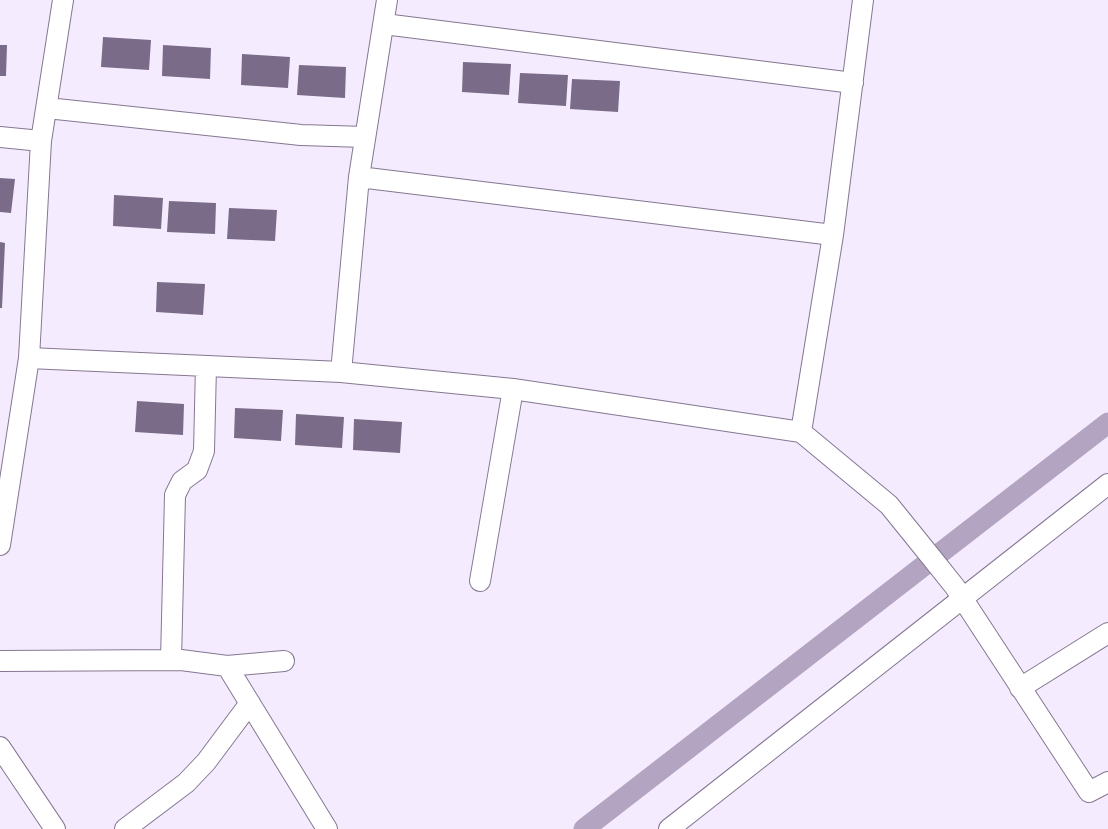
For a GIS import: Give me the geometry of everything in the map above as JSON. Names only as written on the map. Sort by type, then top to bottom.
[{"type":"street","points":[[0,545],[29,358],[41,141],[63,0]]},
{"type":"street","points":[[341,372],[359,177],[387,0]]},
{"type":"street","points":[[801,432],[833,235],[862,0]]},
{"type":"street","points":[[384,24],[853,82]]},
{"type":"street","points":[[47,108],[301,135],[365,137]]},
{"type":"street","points":[[0,137],[41,141]]},
{"type":"street","points":[[359,177],[833,235]]},
{"type":"street","points":[[29,358],[341,372],[513,389],[801,432],[889,505],[931,557],[959,593],[1089,792],[1108,782]]},
{"type":"street","points":[[171,660],[176,495],[182,481],[197,470],[204,451],[206,366]]},
{"type":"street","points":[[480,581],[513,389]]},
{"type":"street","points":[[669,829],[959,593],[1108,484]]},
{"type":"street","points":[[1020,688],[1108,633]]},
{"type":"street","points":[[0,661],[171,660],[227,666],[284,661]]},
{"type":"street","points":[[227,666],[327,829]]},
{"type":"street","points":[[125,829],[186,783],[206,762],[250,703]]},
{"type":"street","points":[[0,747],[55,829]]},
{"type":"building","points":[[103,37],[151,40],[149,70],[101,67]]},
{"type":"building","points":[[0,45],[7,45],[6,76],[0,76]]},
{"type":"building","points":[[163,45],[211,48],[210,79],[162,76]]},
{"type":"building","points":[[242,54],[290,57],[288,88],[241,85]]},
{"type":"building","points":[[463,62],[511,64],[509,95],[462,92]]},
{"type":"building","points":[[299,65],[346,67],[345,98],[297,95]]},
{"type":"building","points":[[520,73],[568,75],[566,106],[518,103]]},
{"type":"building","points":[[572,79],[620,81],[618,112],[570,109]]},
{"type":"building","points":[[0,178],[15,179],[11,213],[0,212]]},
{"type":"building","points":[[114,195],[163,198],[161,229],[113,226]]},
{"type":"building","points":[[169,201],[216,203],[215,234],[167,232]]},
{"type":"building","points":[[229,208],[277,210],[275,241],[227,239]]},
{"type":"building","points":[[0,242],[5,243],[2,308],[0,308]]},
{"type":"building","points":[[157,282],[205,284],[203,315],[156,312]]},
{"type":"building","points":[[137,401],[184,404],[183,435],[135,432]]},
{"type":"building","points":[[235,408],[283,410],[281,441],[234,438]]},
{"type":"building","points":[[296,414],[344,417],[342,448],[295,445]]},
{"type":"building","points":[[354,419],[402,422],[400,453],[353,450]]},
{"type":"waterway","points":[[584,829],[1108,423]]}]
